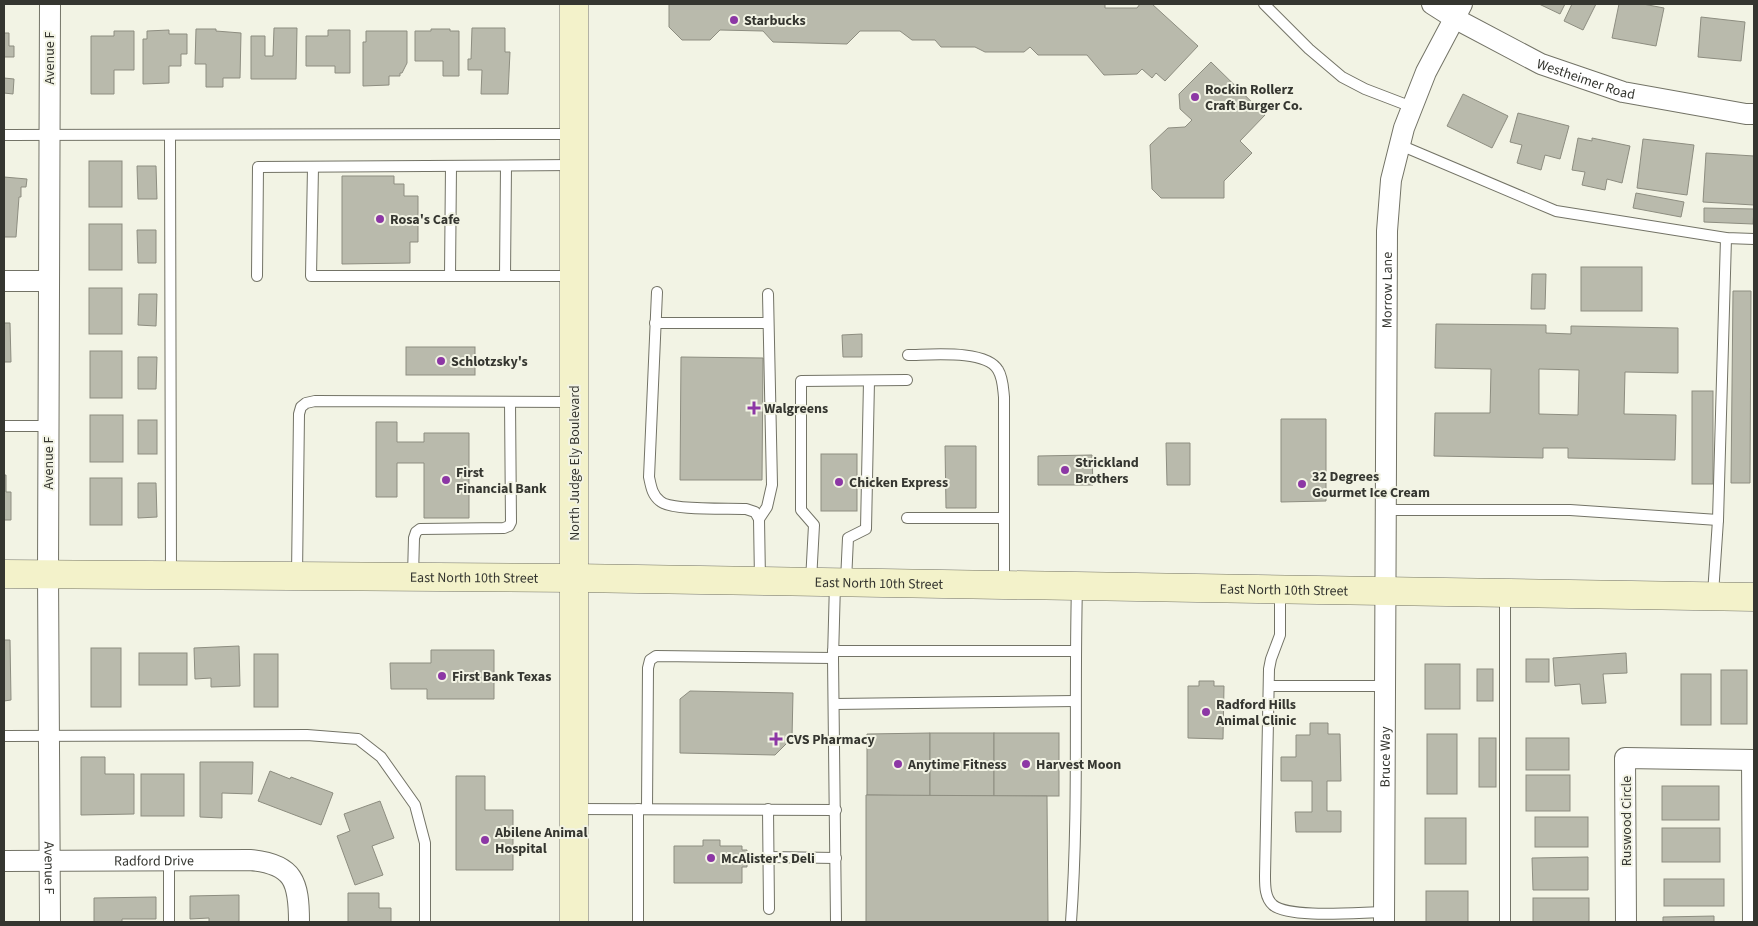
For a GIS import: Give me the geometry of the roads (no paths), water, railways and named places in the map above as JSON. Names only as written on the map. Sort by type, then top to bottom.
[{"type":"main road","name":"North Judge Ely Boulevard","points":[[574,4],[574,922]]},
{"type":"main road","name":"East North 10th Street","points":[[4,574],[574,578],[1754,597]]},
{"type":"street","name":"Avenue F","points":[[50,4],[48,281],[50,922]]},
{"type":"street","name":"Westheimer Road","points":[[1432,4],[1458,11],[1541,64],[1624,92],[1754,114]]},
{"type":"street","name":"Morrow Lane","points":[[1385,591],[1387,231],[1391,180],[1404,128],[1412,107],[1426,72],[1458,11]]},
{"type":"street","points":[[4,281],[48,281]]},
{"type":"street","name":"Bruce Way","points":[[1384,917],[1385,591]]},
{"type":"street","name":"Ruswood Circle","points":[[1626,922],[1625,758],[1753,760]]},
{"type":"street","points":[[1752,922],[1753,760]]},
{"type":"street","name":"Radford Drive","points":[[4,861],[250,860],[267,862],[286,871],[296,885],[299,900],[299,922]]},
{"type":"lane","points":[[1264,4],[1309,49],[1342,77],[1365,89],[1412,107]]},
{"type":"lane","points":[[4,136],[574,134]]},
{"type":"lane","points":[[170,135],[171,575]]},
{"type":"lane","points":[[1400,145],[1556,211],[1726,238],[1754,239]]},
{"type":"lane","points":[[257,276],[258,167],[574,165]]},
{"type":"lane","points":[[450,276],[451,166]]},
{"type":"lane","points":[[505,276],[506,166]]},
{"type":"lane","points":[[313,167],[311,276],[574,276]]},
{"type":"lane","points":[[1713,596],[1718,520],[1726,238]]},
{"type":"lane","points":[[657,292],[649,476],[652,492],[661,502],[672,507],[746,508],[755,512],[759,519],[760,581]]},
{"type":"lane","points":[[759,519],[767,507],[772,485],[768,294]]},
{"type":"lane","points":[[655,323],[768,323]]},
{"type":"lane","points":[[908,355],[970,356],[985,359],[998,368],[1004,397],[1004,585]]},
{"type":"lane","points":[[836,922],[836,810],[831,582],[814,525],[801,510],[801,382],[907,380]]},
{"type":"lane","points":[[831,582],[848,538],[866,529],[869,381]]},
{"type":"lane","points":[[297,576],[299,414],[300,407],[306,403],[316,401],[574,402]]},
{"type":"lane","points":[[413,577],[414,538],[416,532],[420,530],[504,528],[509,526],[511,522],[510,402]]},
{"type":"lane","points":[[4,426],[48,426]]},
{"type":"lane","points":[[1385,510],[1570,510],[1718,520]]},
{"type":"lane","points":[[907,518],[1003,518]]},
{"type":"lane","points":[[1071,922],[1075,867],[1075,651],[1077,586]]},
{"type":"lane","points":[[1280,590],[1280,635],[1271,659],[1269,686],[1265,884],[1267,897],[1273,905],[1283,910],[1300,913],[1384,917]]},
{"type":"lane","points":[[1505,593],[1506,922]]},
{"type":"lane","points":[[638,922],[648,668],[650,660],[656,656],[1075,651]]},
{"type":"lane","points":[[1269,686],[1384,686]]},
{"type":"lane","points":[[834,704],[1075,701]]},
{"type":"lane","points":[[4,736],[307,734],[358,739],[381,757],[415,805],[426,843],[425,922]]},
{"type":"lane","points":[[574,809],[836,810]]},
{"type":"lane","points":[[768,809],[769,908]]},
{"type":"lane","points":[[768,857],[836,858]]},
{"type":"lane","points":[[169,861],[169,922]]},
{"type":"place","name":"Starbucks","points":[[734,20]]},
{"type":"place","name":"Rockin Rollerz Craft Burger Co.","points":[[1195,97]]},
{"type":"place","name":"Rosa's Cafe","points":[[380,219]]},
{"type":"place","name":"Schlotzsky's","points":[[441,361]]},
{"type":"place","name":"Walgreens","points":[[754,408]]},
{"type":"place","name":"Strickland Brothers","points":[[1065,470]]},
{"type":"place","name":"First Financial Bank","points":[[446,480]]},
{"type":"place","name":"Chicken Express","points":[[839,482]]},
{"type":"place","name":"32 Degrees Gourmet Ice Cream","points":[[1302,484]]},
{"type":"place","name":"First Bank Texas","points":[[442,676]]},
{"type":"place","name":"Radford Hills Animal Clinic","points":[[1206,712]]},
{"type":"place","name":"CVS Pharmacy","points":[[776,739]]},
{"type":"place","name":"Anytime Fitness","points":[[898,764]]},
{"type":"place","name":"Harvest Moon","points":[[1026,764]]},
{"type":"place","name":"Abilene Animal Hospital","points":[[485,840]]},
{"type":"place","name":"McAlister's Deli","points":[[711,858]]}]
